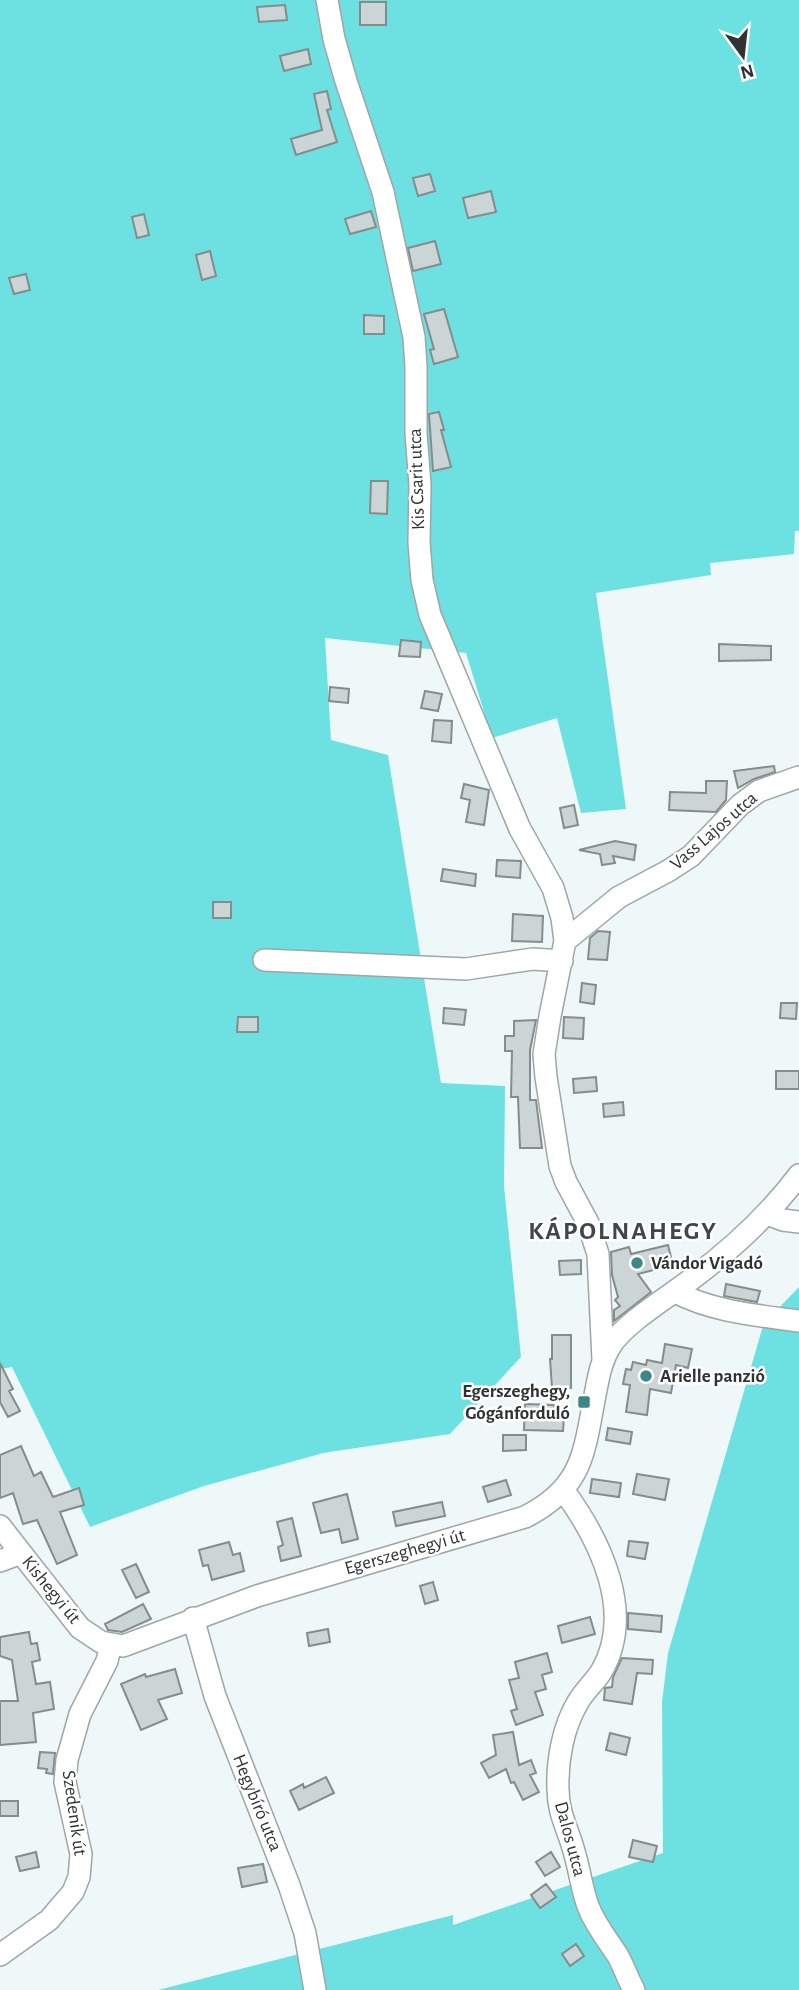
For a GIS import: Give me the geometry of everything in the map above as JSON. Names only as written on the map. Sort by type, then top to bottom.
[{"type":"street","name":"Kis Csarit utca","points":[[327,0],[346,81],[383,192],[414,337],[415,433],[420,485],[419,543],[425,598],[520,829],[553,888],[562,918],[564,951]]},
{"type":"street","name":"Vass Lajos utca","points":[[564,951],[619,897],[691,856],[740,805],[759,791],[799,777]]},
{"type":"street","points":[[264,960],[466,970],[564,951]]},
{"type":"street","name":"Egerszeghegyi út","points":[[111,1644],[123,1646],[134,1643],[192,1618],[309,1580],[507,1524],[550,1504],[564,1490],[578,1468],[584,1449],[603,1360],[598,1254],[588,1223],[560,1166],[546,1077],[546,1042],[564,951]]},
{"type":"street","name":"Egerszeghegyi út","points":[[603,1360],[617,1336],[730,1250],[766,1214],[799,1175]]},
{"type":"street","points":[[766,1214],[799,1222]]},
{"type":"street","points":[[675,1292],[698,1303],[737,1313],[799,1321]]},
{"type":"street","name":"Dalos utca","points":[[564,1490],[579,1511],[605,1561],[615,1614],[614,1635],[608,1655],[600,1673],[576,1706],[565,1730],[559,1765],[559,1807],[562,1823],[575,1853],[588,1906],[634,1990]]},
{"type":"street","name":"Kishegyi út","points":[[0,1525],[80,1628],[91,1637],[111,1644]]},
{"type":"street","points":[[0,1561],[21,1553]]},
{"type":"street","name":"Hegybíró utca","points":[[192,1618],[215,1696],[305,1933],[315,1990]]},
{"type":"street","name":"Szedenik út","points":[[0,1955],[49,1920],[73,1892],[79,1878],[81,1854],[65,1782],[67,1760],[80,1714],[107,1661],[111,1644]]},
{"type":"shaded area","points":[[0,0],[799,0],[799,531],[795,531],[794,554],[710,563],[711,575],[596,593],[626,809],[581,813],[557,718],[492,738],[466,653],[325,638],[331,740],[388,755],[441,1083],[505,1086],[504,1186],[521,1357],[450,1434],[323,1453],[204,1486],[90,1527],[12,1367],[0,1369]]},
{"type":"shaded area","points":[[799,1287],[799,1990],[158,1990],[453,1915],[453,1925],[663,1853],[662,1702],[668,1653],[767,1312],[774,1313]]},
{"type":"building","points":[[360,2],[386,2],[386,25],[360,25]]},
{"type":"building","points":[[285,5],[287,20],[259,22],[257,7]]},
{"type":"building","points":[[308,49],[311,64],[284,71],[280,56]]},
{"type":"building","points":[[327,91],[331,109],[327,110],[337,142],[296,155],[291,139],[322,130],[314,94]]},
{"type":"building","points":[[430,174],[435,191],[418,196],[413,178]]},
{"type":"building","points":[[491,191],[496,212],[468,218],[463,198]]},
{"type":"building","points":[[371,211],[376,227],[350,234],[345,219]]},
{"type":"building","points":[[144,214],[149,235],[137,238],[132,217]]},
{"type":"building","points":[[435,241],[441,264],[413,271],[408,248]]},
{"type":"building","points":[[210,251],[216,276],[202,280],[196,255]]},
{"type":"building","points":[[26,274],[30,290],[14,294],[9,278]]},
{"type":"building","points":[[444,309],[458,357],[434,364],[430,350],[434,349],[424,314]]},
{"type":"building","points":[[364,315],[384,316],[384,334],[364,334]]},
{"type":"building","points":[[439,412],[451,467],[433,471],[429,414]]},
{"type":"building","points":[[371,481],[388,481],[387,514],[370,513]]},
{"type":"building","points":[[401,640],[421,642],[420,657],[399,656]]},
{"type":"building","points":[[719,644],[771,646],[771,660],[719,661]]},
{"type":"building","points":[[330,687],[349,689],[348,703],[329,701]]},
{"type":"building","points":[[425,691],[442,694],[438,711],[421,708]]},
{"type":"building","points":[[434,720],[452,721],[451,743],[432,741]]},
{"type":"building","points":[[774,766],[775,772],[738,788],[734,771]]},
{"type":"building","points":[[706,781],[727,781],[726,800],[716,812],[669,810],[670,792],[706,793]]},
{"type":"building","points":[[464,784],[489,790],[484,825],[466,822],[470,800],[461,798]]},
{"type":"building","points":[[574,805],[578,825],[564,828],[560,808]]},
{"type":"building","points":[[615,841],[636,845],[634,860],[613,856],[615,863],[602,865],[600,854],[579,850]]},
{"type":"building","points":[[497,860],[521,861],[520,878],[496,876]]},
{"type":"building","points":[[443,869],[476,874],[475,886],[441,881]]},
{"type":"building","points":[[213,902],[231,902],[231,918],[213,918]]},
{"type":"building","points":[[513,914],[543,916],[542,942],[512,941]]},
{"type":"building","points":[[598,931],[610,932],[607,960],[588,959],[590,938]]},
{"type":"building","points":[[582,983],[596,985],[594,1004],[580,1002]]},
{"type":"building","points":[[781,1003],[797,1003],[796,1019],[780,1018]]},
{"type":"building","points":[[444,1008],[466,1010],[464,1025],[443,1023]]},
{"type":"building","points":[[238,1017],[258,1017],[258,1032],[237,1032]]},
{"type":"building","points":[[564,1017],[584,1018],[583,1039],[563,1038]]},
{"type":"building","points":[[536,1020],[530,1050],[530,1100],[536,1100],[542,1148],[520,1148],[518,1097],[511,1097],[512,1051],[505,1051],[505,1036],[514,1036],[514,1021]]},
{"type":"building","points":[[776,1071],[799,1071],[799,1089],[776,1089]]},
{"type":"building","points":[[596,1077],[597,1091],[574,1093],[573,1079]]},
{"type":"building","points":[[623,1102],[624,1115],[604,1117],[603,1104]]},
{"type":"building","points":[[668,1245],[673,1265],[638,1274],[651,1292],[614,1321],[614,1310],[620,1306],[615,1300],[618,1297],[612,1275],[611,1252],[629,1247],[631,1254]]},
{"type":"building","points":[[581,1260],[581,1274],[560,1275],[559,1261]]},
{"type":"building","points":[[726,1284],[760,1291],[757,1302],[724,1296]]},
{"type":"building","points":[[552,1335],[571,1335],[571,1388],[552,1388]]},
{"type":"building","points":[[665,1344],[692,1349],[688,1368],[676,1365],[671,1393],[650,1389],[647,1415],[626,1412],[630,1385],[623,1384],[626,1369],[631,1370],[633,1362],[646,1365],[647,1360],[662,1363]]},
{"type":"building","points":[[0,1363],[13,1389],[9,1391],[20,1411],[8,1417],[0,1402]]},
{"type":"building","points":[[525,1404],[554,1405],[554,1417],[564,1418],[563,1431],[524,1430]]},
{"type":"building","points":[[608,1428],[632,1432],[630,1444],[606,1440]]},
{"type":"building","points":[[503,1435],[526,1435],[526,1450],[503,1451]]},
{"type":"building","points":[[21,1446],[34,1476],[41,1472],[53,1497],[79,1488],[84,1505],[60,1512],[77,1555],[57,1564],[37,1520],[23,1524],[13,1493],[0,1498],[0,1455]]},
{"type":"building","points":[[637,1474],[669,1479],[665,1500],[633,1494]]},
{"type":"building","points":[[592,1479],[621,1483],[619,1497],[590,1493]]},
{"type":"building","points":[[506,1480],[511,1495],[488,1502],[483,1487]]},
{"type":"building","points":[[347,1494],[358,1539],[342,1543],[339,1529],[321,1533],[313,1503]]},
{"type":"building","points":[[442,1502],[445,1516],[396,1526],[393,1512]]},
{"type":"building","points":[[292,1518],[301,1556],[281,1561],[278,1547],[283,1545],[277,1522]]},
{"type":"building","points":[[629,1541],[648,1543],[645,1559],[627,1556]]},
{"type":"building","points":[[229,1542],[233,1555],[240,1553],[244,1571],[212,1580],[208,1565],[203,1566],[199,1550]]},
{"type":"building","points":[[136,1564],[149,1592],[136,1598],[122,1570]]},
{"type":"building","points":[[433,1582],[438,1600],[425,1604],[420,1586]]},
{"type":"building","points":[[143,1604],[151,1619],[122,1632],[108,1630],[105,1624]]},
{"type":"building","points":[[628,1613],[662,1616],[661,1632],[628,1629]]},
{"type":"building","points":[[590,1617],[595,1634],[562,1643],[558,1626]]},
{"type":"building","points":[[328,1629],[330,1642],[309,1646],[307,1633]]},
{"type":"building","points":[[29,1632],[31,1644],[37,1643],[40,1660],[32,1662],[36,1684],[50,1682],[54,1709],[33,1713],[36,1742],[0,1745],[0,1701],[18,1701],[12,1660],[0,1656],[0,1637]]},
{"type":"building","points":[[547,1653],[552,1672],[542,1675],[546,1689],[535,1692],[543,1715],[516,1725],[511,1711],[517,1709],[509,1680],[519,1678],[515,1662]]},
{"type":"building","points":[[622,1658],[653,1660],[652,1674],[637,1673],[632,1704],[604,1700],[605,1688],[612,1687],[613,1677]]},
{"type":"building","points":[[175,1669],[182,1693],[158,1700],[167,1719],[141,1730],[121,1684],[145,1674],[146,1677]]},
{"type":"building","points":[[513,1732],[519,1765],[531,1760],[536,1773],[530,1775],[539,1792],[523,1800],[514,1782],[511,1783],[506,1769],[489,1778],[481,1763],[496,1755],[493,1735]]},
{"type":"building","points":[[610,1733],[630,1738],[626,1755],[606,1750]]},
{"type":"building","points":[[40,1752],[55,1753],[53,1774],[46,1773],[47,1769],[38,1768]]},
{"type":"building","points":[[326,1777],[334,1793],[299,1810],[290,1791],[303,1784],[304,1788]]},
{"type":"building","points":[[0,1801],[18,1801],[18,1816],[0,1816]]},
{"type":"building","points":[[633,1840],[657,1846],[653,1862],[629,1857]]},
{"type":"building","points":[[36,1852],[39,1867],[20,1871],[16,1857]]},
{"type":"building","points":[[551,1852],[560,1867],[545,1876],[536,1862]]},
{"type":"building","points":[[263,1864],[267,1882],[242,1887],[238,1868]]},
{"type":"building","points":[[546,1884],[556,1897],[540,1908],[531,1895]]},
{"type":"building","points":[[576,1944],[584,1956],[570,1966],[562,1954]]},
{"type":"place","name":"Vándor Vigadó","points":[[637,1263]]},
{"type":"place","name":"Arielle panzió","points":[[646,1376]]},
{"type":"place","name":"Egerszeghegy, Gógánforduló","points":[[584,1402]]},
{"type":"district","name":"KÁPOLNAHEGY","points":[[623,1231]]}]
